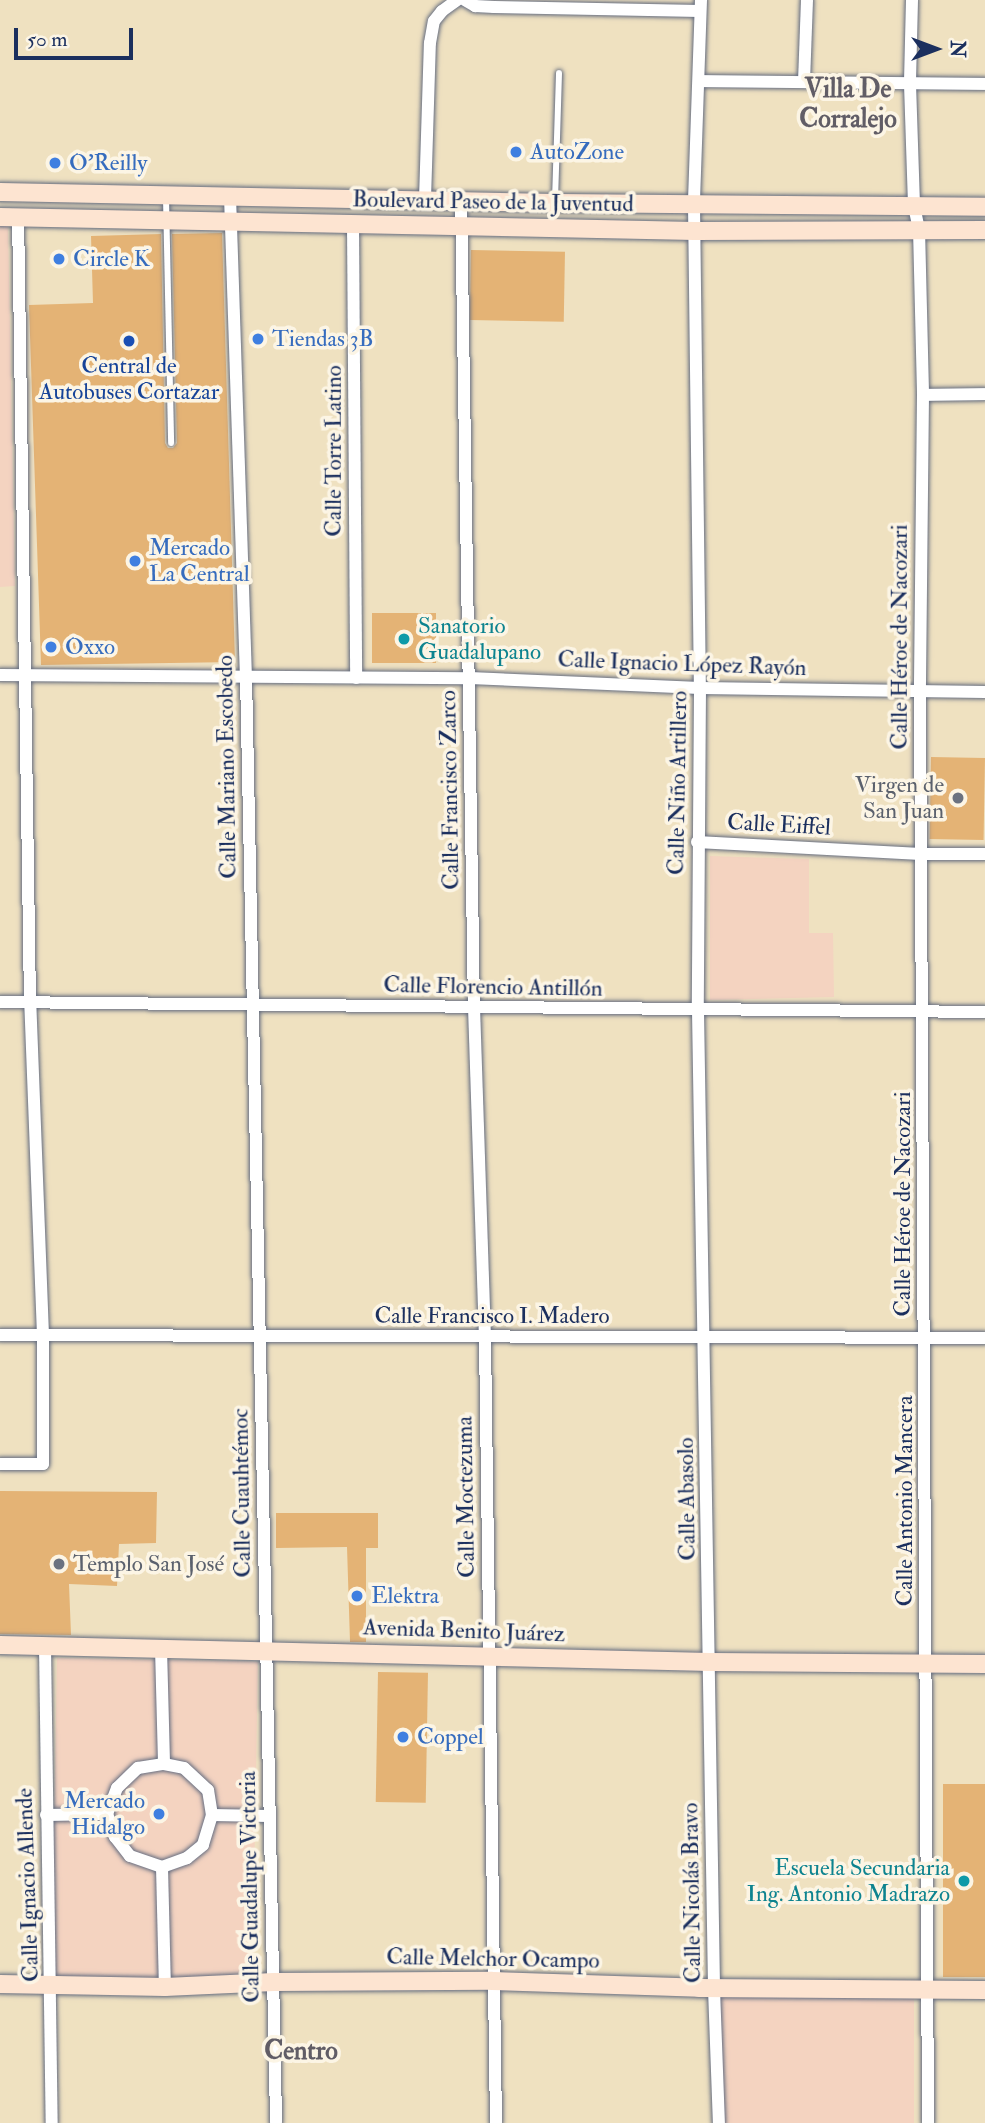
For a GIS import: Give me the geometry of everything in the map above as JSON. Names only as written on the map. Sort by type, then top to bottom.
[{"type":"street","points":[[425,200],[430,43],[434,21],[457,0]]},
{"type":"street","points":[[465,0],[475,6],[700,5]]},
{"type":"street","points":[[804,82],[807,0]]},
{"type":"street","name":"Calle Héroe de Nacozari","points":[[912,0],[910,84],[914,206],[919,229],[923,395],[920,691],[925,1339]]},
{"type":"street","name":"Calle Niño Artillero","points":[[700,5],[694,205],[700,688],[698,1012],[705,1336]]},
{"type":"street","points":[[699,81],[985,85]]},
{"type":"street","name":"Boulevard Paseo de la Juventud","points":[[0,192],[555,203],[985,207]]},
{"type":"street","name":"Calle Mariano Escobedo","points":[[230,196],[246,675],[260,1336]]},
{"type":"street","name":"Calle Francisco Zarco","points":[[461,200],[474,1007],[485,1338]]},
{"type":"street","points":[[0,1464],[43,1464],[43,1335],[30,1003],[26,676],[9,217]]},
{"type":"street","name":"Boulevard Paseo de la Juventud","points":[[9,217],[695,231],[985,230]]},
{"type":"street","name":"Calle Torre Latino","points":[[353,224],[356,678]]},
{"type":"street","points":[[923,395],[985,394]]},
{"type":"street","name":"Calle Ignacio López Rayón","points":[[0,675],[470,678],[700,688],[985,692]]},
{"type":"street","name":"Calle Eiffel","points":[[697,842],[921,854],[985,854]]},
{"type":"street","name":"Calle Florencio Antillón","points":[[0,1002],[698,1012],[985,1012]]},
{"type":"street","name":"Calle Francisco I. Madero","points":[[0,1335],[985,1338]]},
{"type":"street","name":"Calle Cuauhtémoc","points":[[260,1336],[266,1650]]},
{"type":"street","name":"Calle Abasolo","points":[[705,1336],[710,1662]]},
{"type":"street","name":"Calle Moctezuma","points":[[485,1338],[496,2123]]},
{"type":"street","name":"Calle Antonio Mancera","points":[[925,1339],[928,2123]]},
{"type":"street","name":"Avenida Benito Juárez","points":[[0,1645],[710,1662],[985,1664]]},
{"type":"street","name":"Calle Ignacio Allende","points":[[45,1646],[52,2123]]},
{"type":"street","points":[[161,1648],[164,1764]]},
{"type":"street","name":"Calle Guadalupe Victoria","points":[[266,1650],[276,2123]]},
{"type":"street","name":"Calle Nicolás Bravo","points":[[710,1662],[714,1989],[719,2123]]},
{"type":"street","points":[[164,1764],[184,1768],[208,1790],[212,1815],[203,1844],[187,1858],[162,1867],[130,1856],[115,1837],[107,1814],[117,1788],[138,1768],[164,1764]]},
{"type":"street","points":[[46,1815],[107,1814]]},
{"type":"street","points":[[212,1815],[269,1816]]},
{"type":"street","points":[[162,1867],[164,1987]]},
{"type":"street","name":"Calle Melchor Ocampo","points":[[0,1984],[164,1987],[274,1982],[492,1981],[714,1989],[985,1990]]},
{"type":"lane","points":[[555,203],[559,73]]},
{"type":"lane","points":[[166,197],[171,443]]},
{"type":"shaded area","points":[[0,226],[8,226],[15,586],[0,587]]},
{"type":"shaded area","points":[[710,856],[809,859],[809,933],[833,933],[834,997],[710,1000]]},
{"type":"shaded area","points":[[57,1658],[258,1662],[252,1980],[51,1977]]},
{"type":"shaded area","points":[[720,1997],[914,1997],[914,2123],[720,2123]]},
{"type":"building","points":[[222,233],[235,662],[41,665],[29,305],[93,303],[91,236],[161,234],[165,443],[168,448],[173,448],[177,443],[172,234]]},
{"type":"building","points":[[471,250],[565,252],[564,322],[470,320]]},
{"type":"building","name":"Sanatorio Guadalupano","points":[[372,613],[436,613],[436,663],[372,663]]},
{"type":"building","name":"Virgen de San Juan","points":[[931,757],[985,758],[984,840],[930,839]]},
{"type":"building","name":"Templo San José","points":[[0,1491],[157,1492],[156,1543],[119,1544],[117,1586],[69,1584],[71,1635],[0,1634]]},
{"type":"building","name":"Elektra","points":[[276,1513],[378,1513],[378,1548],[366,1548],[366,1642],[350,1642],[347,1547],[276,1548]]},
{"type":"building","name":"Coppel","points":[[378,1672],[428,1673],[426,1803],[376,1802]]},
{"type":"building","name":"Escuela Secundaria Ing. Antonio Madrazo","points":[[943,1784],[985,1784],[985,1977],[943,1977]]},
{"type":"place","name":"AutoZone","points":[[516,152]]},
{"type":"place","name":"O'Reilly","points":[[55,163]]},
{"type":"place","name":"Circle K","points":[[59,259]]},
{"type":"place","name":"Tiendas 3B","points":[[258,339]]},
{"type":"place","name":"Central de Autobuses Cortazar","points":[[129,341]]},
{"type":"place","name":"Mercado La Central","points":[[135,561]]},
{"type":"place","name":"Sanatorio Guadalupano","points":[[404,639]]},
{"type":"place","name":"Oxxo","points":[[51,647]]},
{"type":"place","name":"Virgen de San Juan","points":[[958,798]]},
{"type":"place","name":"Templo San José","points":[[59,1564]]},
{"type":"place","name":"Elektra","points":[[357,1596]]},
{"type":"place","name":"Coppel","points":[[403,1737]]},
{"type":"place","name":"Mercado Hidalgo","points":[[159,1814]]},
{"type":"place","name":"Escuela Secundaria Ing. Antonio Madrazo","points":[[964,1881]]},
{"type":"district","name":"Villa De Corralejo","points":[[848,105]]},
{"type":"district","name":"Centro","points":[[301,2052]]}]
